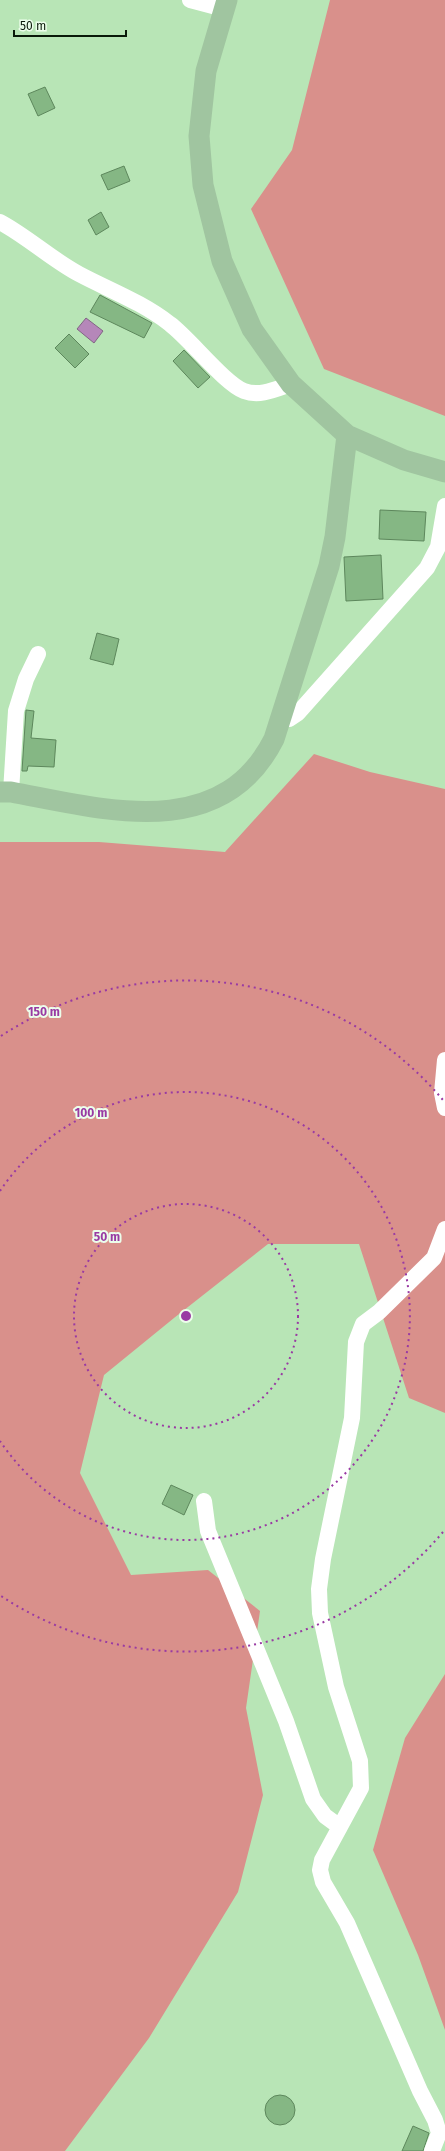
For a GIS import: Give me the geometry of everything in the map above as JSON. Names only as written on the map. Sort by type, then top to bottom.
[{"type":"main road","points":[[226,4],[206,71],[199,136],[203,185],[222,261],[252,329],[291,384],[346,435],[404,460],[445,472]]},
{"type":"main road","points":[[6,792],[128,812],[149,812],[190,807],[219,797],[247,778],[266,754],[281,719],[329,566],[335,537],[346,435]]},
{"type":"street","points":[[190,0],[226,4]]},
{"type":"street","points":[[0,222],[78,274],[132,300],[157,315],[186,337],[233,384],[243,390],[254,393],[264,393],[291,384]]},
{"type":"street","points":[[281,719],[289,719],[298,713],[427,568],[438,547],[445,506]]},
{"type":"street","points":[[6,792],[16,711],[26,679],[38,654]]},
{"type":"street","points":[[445,1060],[442,1093],[445,1108]]},
{"type":"street","points":[[432,2151],[439,2133],[435,2120],[420,2090],[347,1923],[323,1882],[320,1870],[322,1860],[362,1788],[360,1761],[336,1687],[320,1613],[319,1589],[323,1559],[352,1418],[356,1342],[363,1324],[379,1312],[434,1258],[445,1229]]},
{"type":"street","points":[[204,1501],[208,1531],[286,1721],[313,1799],[326,1816],[340,1827]]},
{"type":"shaded area","points":[[330,0],[445,0],[445,416],[324,369],[251,209],[292,150]]},
{"type":"shaded area","points":[[86,318],[103,331],[94,343],[77,329]]},
{"type":"shaded area","points":[[314,754],[370,772],[445,789],[445,1413],[409,1398],[359,1244],[268,1244],[104,1375],[80,1473],[131,1575],[208,1570],[260,1611],[246,1708],[263,1795],[238,1892],[149,2038],[65,2151],[0,2151],[0,842],[99,842],[225,852]]},
{"type":"shaded area","points":[[445,1674],[445,2030],[418,1955],[373,1850],[405,1738]]},
{"type":"building","points":[[45,87],[55,108],[38,116],[28,94]]},
{"type":"building","points":[[124,166],[130,181],[108,190],[101,175]]},
{"type":"building","points":[[101,212],[109,227],[96,235],[88,220]]},
{"type":"building","points":[[100,295],[152,323],[144,338],[90,312]]},
{"type":"building","points":[[69,334],[89,354],[75,368],[55,348]]},
{"type":"building","points":[[184,350],[210,377],[198,388],[173,361]]},
{"type":"building","points":[[380,510],[426,512],[424,541],[379,539]]},
{"type":"building","points":[[381,555],[383,599],[346,601],[344,557]]},
{"type":"building","points":[[97,633],[119,639],[113,665],[90,659]]},
{"type":"building","points":[[26,710],[34,711],[31,738],[56,740],[54,767],[28,766],[27,771],[22,771]]},
{"type":"building","points":[[171,1485],[193,1495],[184,1515],[162,1504]]},
{"type":"building","points":[[280,2095],[291,2099],[295,2110],[291,2121],[280,2125],[269,2121],[265,2110],[269,2099]]},
{"type":"building","points":[[413,2126],[429,2133],[423,2151],[402,2151]]}]
